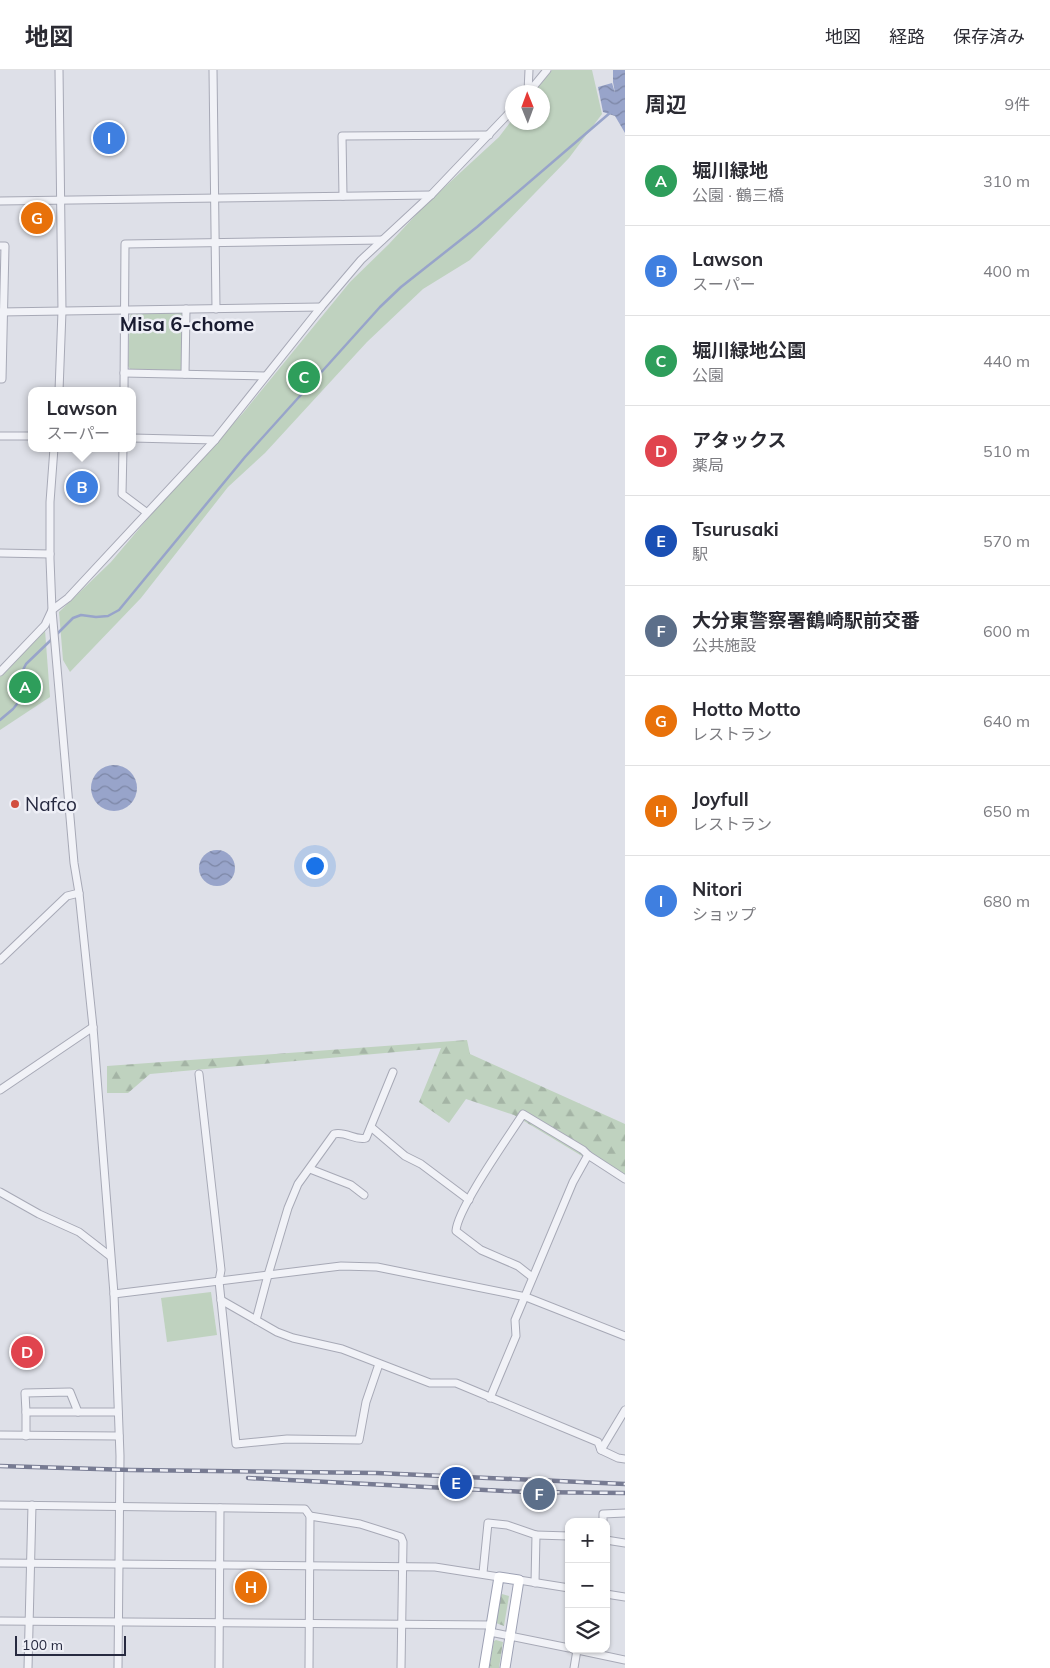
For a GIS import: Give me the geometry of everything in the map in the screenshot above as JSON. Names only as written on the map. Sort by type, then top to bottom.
[{"type":"main road","points":[[484,1668],[499,1577],[519,1580],[505,1668]]},
{"type":"street","points":[[59,387],[62,311],[60,70]]},
{"type":"street","points":[[214,70],[216,309]]},
{"type":"street","points":[[529,70],[529,85]]},
{"type":"street","points":[[535,85],[548,70]]},
{"type":"street","points":[[0,672],[45,625],[52,610],[68,598],[215,440],[361,260],[431,194],[505,118]]},
{"type":"street","points":[[343,196],[342,136],[489,135]]},
{"type":"street","points":[[0,201],[431,194]]},
{"type":"street","points":[[124,387],[125,244],[382,240]]},
{"type":"street","points":[[0,246],[5,246],[2,312],[2,379],[0,379]]},
{"type":"street","points":[[2,312],[321,307]]},
{"type":"street","points":[[185,374],[186,310]]},
{"type":"street","points":[[124,373],[265,376]]},
{"type":"street","points":[[0,436],[28,436]]},
{"type":"street","points":[[136,438],[215,440]]},
{"type":"street","points":[[54,452],[50,502],[52,610],[74,863],[79,893],[92,1027],[114,1294],[119,1436],[118,1668]]},
{"type":"street","points":[[123,452],[122,494],[146,512]]},
{"type":"street","points":[[0,553],[50,554]]},
{"type":"street","points":[[0,960],[67,896],[79,893]]},
{"type":"street","points":[[0,1090],[92,1027]]},
{"type":"street","points":[[256,1320],[288,1208],[298,1184],[334,1134],[340,1132],[361,1139],[366,1138],[393,1072]]},
{"type":"street","points":[[198,1074],[221,1270],[219,1281],[236,1444],[288,1439],[359,1440],[366,1402],[379,1364]]},
{"type":"street","points":[[532,1277],[518,1266],[481,1250],[456,1231],[456,1224],[469,1200],[523,1114],[583,1150],[625,1179]]},
{"type":"street","points":[[372,1127],[405,1156],[421,1164],[469,1200]]},
{"type":"street","points":[[490,1398],[516,1336],[515,1320],[526,1297],[532,1277],[573,1182],[588,1155]]},
{"type":"street","points":[[310,1168],[351,1185],[364,1195]]},
{"type":"street","points":[[0,1192],[39,1214],[79,1232],[110,1256]]},
{"type":"street","points":[[114,1294],[341,1266],[378,1267],[526,1297],[625,1336]]},
{"type":"street","points":[[221,1300],[277,1332],[293,1338],[342,1349],[430,1383],[456,1383],[598,1442],[601,1450],[618,1458],[625,1459]]},
{"type":"street","points":[[26,1436],[25,1393],[70,1392],[78,1412]]},
{"type":"street","points":[[601,1450],[625,1410]]},
{"type":"street","points":[[26,1412],[118,1412]]},
{"type":"street","points":[[0,1434],[26,1436],[119,1436]]},
{"type":"street","points":[[0,1504],[305,1509],[310,1516],[309,1668]]},
{"type":"street","points":[[28,1668],[32,1505]]},
{"type":"street","points":[[219,1668],[220,1508]]},
{"type":"street","points":[[602,1518],[603,1514],[625,1513]]},
{"type":"street","points":[[310,1516],[360,1524],[400,1537],[404,1542],[401,1668]]},
{"type":"street","points":[[483,1574],[488,1523],[507,1525],[536,1535],[565,1536]]},
{"type":"street","points":[[535,1583],[536,1535]]},
{"type":"street","points":[[610,1541],[625,1543]]},
{"type":"street","points":[[0,1563],[435,1566],[499,1577]]},
{"type":"street","points":[[519,1580],[565,1587]]},
{"type":"street","points":[[610,1595],[625,1597]]},
{"type":"street","points":[[0,1621],[402,1625],[491,1629],[511,1636],[565,1647]]},
{"type":"street","points":[[574,1668],[575,1653]]},
{"type":"street","points":[[590,1653],[625,1660]]},
{"type":"green space","points":[[552,70],[592,70],[602,114],[569,158],[470,260],[423,289],[367,342],[265,453],[228,487],[141,598],[70,672],[63,660],[59,612],[111,562],[176,485],[243,413],[350,282],[424,206],[499,137],[505,129],[550,130],[550,85],[540,85]]},
{"type":"green space","points":[[181,312],[183,315],[183,368],[180,371],[130,369],[128,366],[130,316],[132,313]]},
{"type":"green space","points":[[45,630],[50,697],[0,730],[0,677]]},
{"type":"green space","points":[[467,1040],[470,1054],[625,1124],[625,1182],[514,1115],[466,1099],[449,1123],[419,1102],[441,1048],[150,1074],[128,1093],[107,1093],[107,1066]]},
{"type":"green space","points":[[211,1292],[217,1335],[167,1342],[161,1298]]},
{"type":"green space","points":[[502,1594],[509,1596],[504,1626],[496,1623]]},
{"type":"green space","points":[[494,1641],[503,1642],[499,1668],[489,1668]]},
{"type":"water","points":[[613,70],[625,70],[625,133],[615,116],[603,112],[598,87],[612,83],[615,93]]},
{"type":"water","points":[[109,765],[119,765],[133,775],[137,788],[133,801],[127,807],[119,811],[109,811],[95,801],[91,793],[91,783],[101,769]]},
{"type":"water","points":[[217,850],[224,851],[230,855],[234,861],[234,875],[230,881],[224,885],[217,886],[210,885],[204,881],[200,875],[199,868],[200,861],[204,855],[210,851]]},
{"type":"waterway","points":[[56,635],[73,618],[81,615],[108,616],[119,610],[245,457],[380,307],[401,287],[477,227],[611,112]]},
{"type":"waterway","points":[[0,720],[17,704],[23,670],[26,664],[52,639]]},
{"type":"railway","points":[[0,1466],[131,1470],[377,1473],[625,1484]]},
{"type":"railway","points":[[248,1478],[526,1492],[625,1493]]},
{"type":"place","name":"Nitori","points":[[109,138]]},
{"type":"place","name":"Hotto Motto","points":[[37,218]]},
{"type":"place","name":"堀川緑地公園","points":[[304,377]]},
{"type":"place","name":"Lawson","points":[[82,487]]},
{"type":"place","name":"堀川緑地","points":[[25,687]]},
{"type":"place","name":"Nafco","points":[[15,804]]},
{"type":"place","name":"アタックス","points":[[27,1352]]},
{"type":"place","name":"Tsurusaki","points":[[456,1483]]},
{"type":"place","name":"大分東警察署鶴崎駅前交番","points":[[539,1494]]},
{"type":"place","name":"Joyfull","points":[[251,1587]]},
{"type":"district","name":"Misa 6-chome","points":[[187,323]]}]
